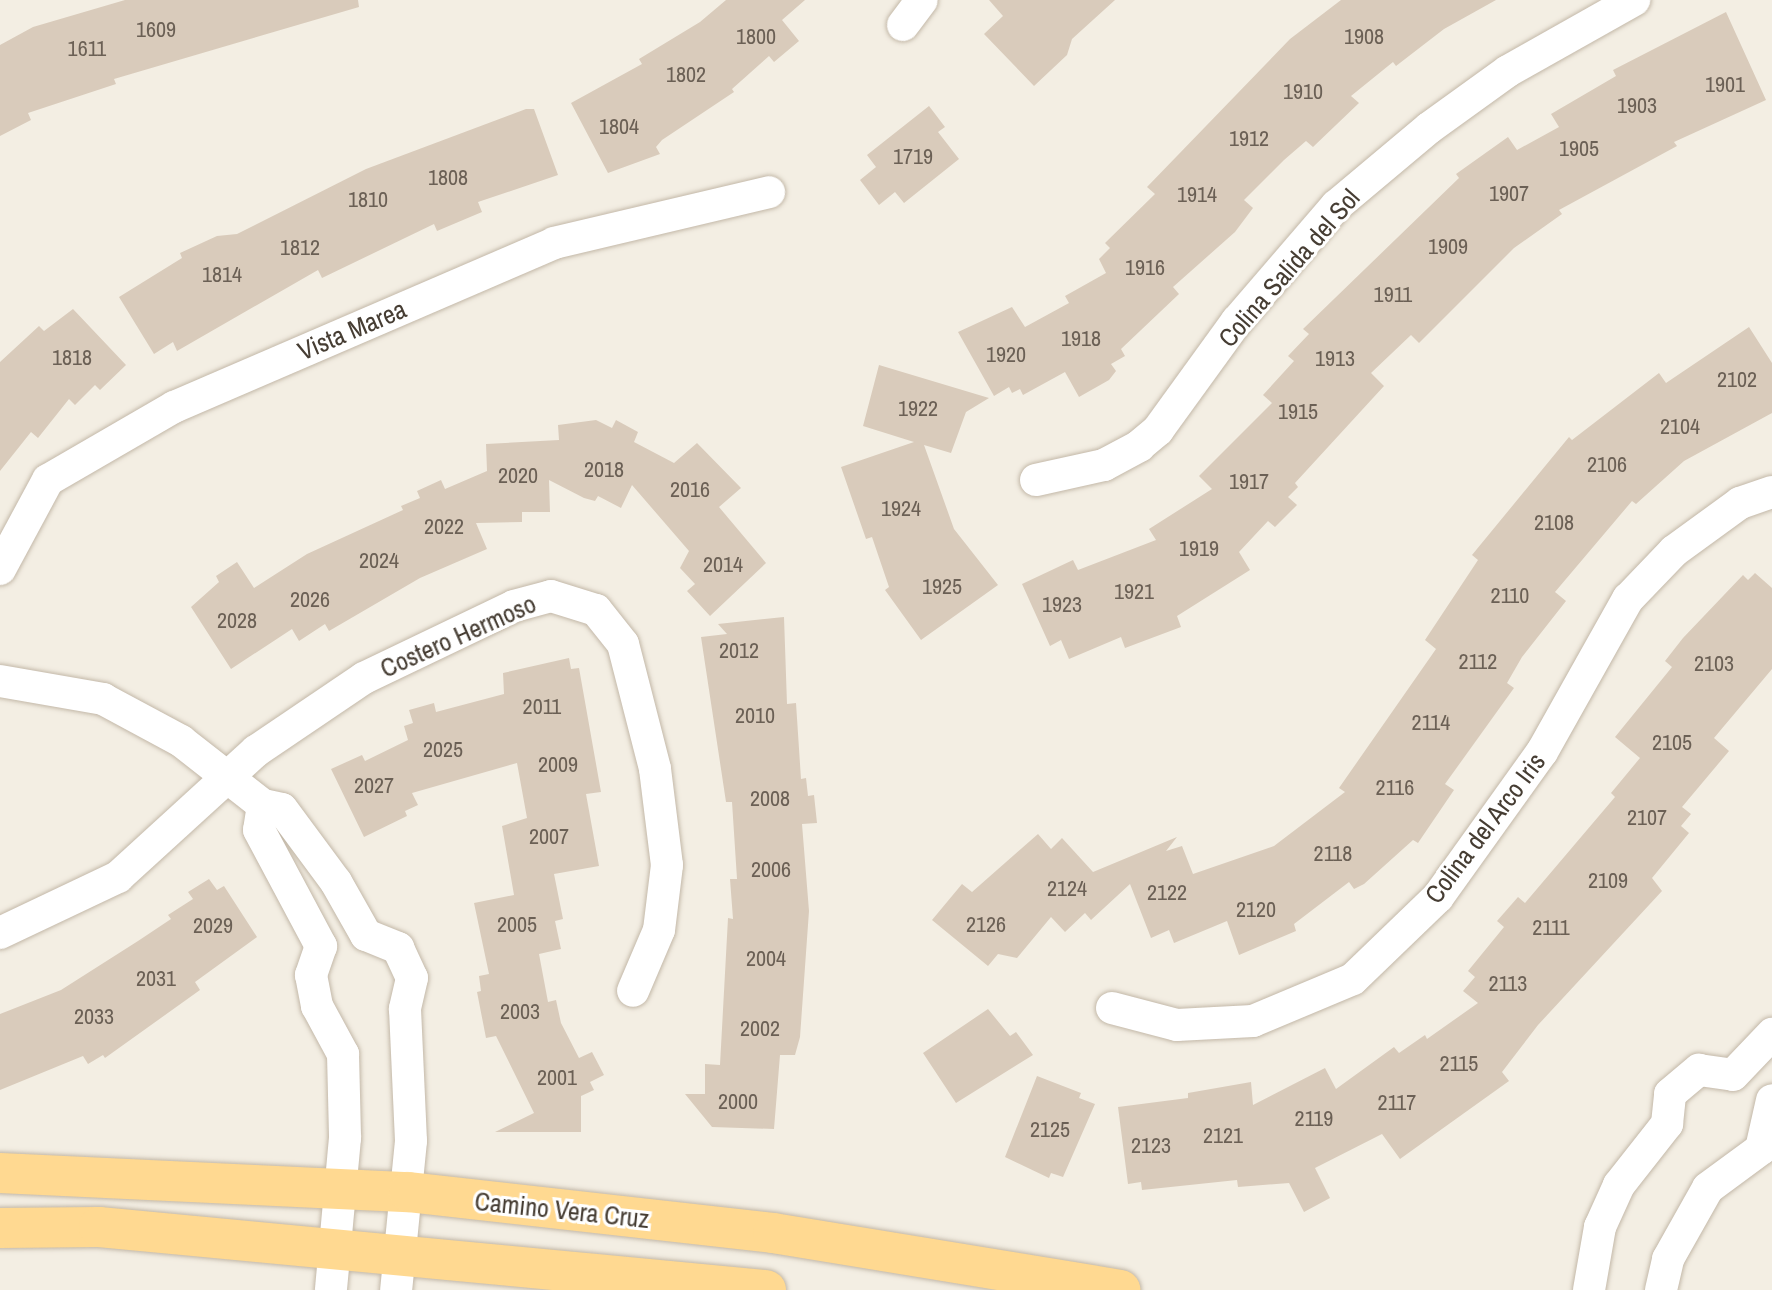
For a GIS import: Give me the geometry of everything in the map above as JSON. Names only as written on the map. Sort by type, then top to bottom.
[{"type":"main road","name":"Camino Vera Cruz","points":[[0,1173],[409,1192],[773,1233],[1120,1290]]},
{"type":"main road","points":[[0,1228],[99,1227],[335,1249],[398,1273],[766,1290]]},
{"type":"street","name":"Colina Salida del Sol","points":[[1036,480],[1104,465],[1139,446],[1158,430],[1237,321],[1336,206],[1429,128],[1508,71],[1634,0]]},
{"type":"street","name":"Vista Marea","points":[[0,569],[48,480],[174,407],[554,243],[769,192]]},
{"type":"street","name":"Colina del Arco Iris","points":[[1112,1008],[1177,1025],[1253,1021],[1353,979],[1446,885],[1542,752],[1628,599],[1674,551],[1740,503],[1772,492]]},
{"type":"street","name":"Costero Hermoso","points":[[0,933],[118,877],[226,776],[364,678],[514,606],[551,596],[596,610],[623,644],[664,813],[667,865],[659,930],[633,991]]},
{"type":"street","points":[[0,681],[103,699],[181,741],[263,805],[282,809],[366,935],[398,948],[412,978],[405,1009],[409,1192],[398,1273]]},
{"type":"street","points":[[263,805],[259,830],[321,946],[311,975],[317,1006],[343,1054],[345,1138],[331,1290]]},
{"type":"street","points":[[321,946],[366,935]]},
{"type":"street","points":[[1733,1075],[1772,1034]]},
{"type":"street","points":[[1589,1290],[1600,1227],[1619,1185],[1667,1124],[1670,1094],[1699,1070],[1733,1075],[1770,1102],[1761,1149],[1708,1188],[1668,1259],[1661,1290]]},
{"type":"building","points":[[125,0],[358,0],[359,7],[114,79],[116,84],[28,113],[31,120],[0,136],[0,45],[33,27]]},
{"type":"building","points":[[726,0],[805,0],[782,20],[799,41],[774,62],[769,56],[732,89],[734,92],[662,140],[656,147],[660,154],[608,173],[571,103],[642,64],[639,59],[700,22]]},
{"type":"building","points":[[989,0],[1115,0],[1072,39],[1067,55],[1034,86],[984,34],[1003,16]]},
{"type":"building","points":[[1341,0],[1496,0],[1444,29],[1396,66],[1393,62],[1351,96],[1359,103],[1313,147],[1306,141],[1284,160],[1244,200],[1253,208],[1235,232],[1173,287],[1179,294],[1121,349],[1125,356],[1111,364],[1116,371],[1109,380],[1079,397],[1065,372],[1023,395],[1020,389],[1012,393],[1009,387],[994,396],[958,332],[1012,307],[1025,327],[1069,303],[1065,296],[1106,273],[1099,259],[1110,248],[1105,243],[1155,194],[1147,187],[1290,39]]},
{"type":"building","points":[[1726,12],[1766,100],[1674,142],[1677,146],[1559,210],[1562,214],[1514,248],[1419,343],[1411,335],[1371,373],[1384,386],[1295,483],[1298,487],[1288,497],[1297,505],[1275,527],[1268,521],[1239,552],[1250,570],[1177,616],[1181,627],[1125,648],[1121,637],[1069,659],[1061,640],[1050,646],[1022,584],[1073,560],[1078,570],[1156,540],[1149,529],[1212,489],[1199,476],[1272,403],[1263,395],[1294,361],[1288,356],[1309,334],[1303,329],[1459,178],[1456,174],[1508,137],[1517,150],[1559,127],[1551,114],[1616,76],[1613,70]]},
{"type":"building","points":[[929,106],[945,127],[938,132],[959,159],[904,203],[895,192],[879,205],[860,180],[876,167],[867,155]]},
{"type":"building","points":[[526,109],[534,109],[558,175],[478,202],[482,212],[437,231],[434,224],[322,278],[318,270],[177,351],[173,342],[154,354],[119,297],[182,258],[180,253],[217,236],[237,234],[366,169]]},
{"type":"building","points":[[73,309],[126,365],[100,390],[95,385],[75,405],[69,399],[38,438],[31,432],[0,471],[0,362],[39,326],[44,331]]},
{"type":"building","points":[[1749,327],[1772,363],[1772,413],[1684,461],[1636,504],[1632,501],[1555,592],[1566,601],[1522,657],[1507,683],[1514,688],[1445,784],[1454,790],[1418,843],[1413,840],[1364,884],[1354,889],[1349,882],[1294,924],[1296,931],[1239,955],[1227,921],[1174,943],[1169,930],[1151,938],[1130,884],[1091,920],[1085,913],[1065,932],[1051,917],[1017,958],[998,954],[988,966],[932,920],[962,884],[972,892],[1038,834],[1051,849],[1062,838],[1093,872],[1177,837],[1166,851],[1182,846],[1193,874],[1274,846],[1345,792],[1339,788],[1436,649],[1425,640],[1478,560],[1472,555],[1569,437],[1572,440],[1659,373],[1666,383]]},
{"type":"building","points":[[879,365],[989,398],[966,412],[951,453],[924,445],[954,529],[998,585],[921,640],[885,590],[889,587],[872,537],[866,539],[841,467],[914,442],[863,426]]},
{"type":"building","points":[[596,420],[612,428],[616,420],[638,432],[634,442],[674,463],[697,443],[741,488],[719,507],[766,563],[710,616],[687,591],[695,584],[680,568],[689,551],[632,485],[621,508],[598,496],[595,501],[584,498],[549,480],[550,512],[522,512],[522,522],[476,523],[487,549],[420,578],[329,631],[325,624],[299,641],[292,629],[231,669],[191,607],[219,582],[216,576],[237,562],[254,588],[307,554],[403,510],[401,506],[420,498],[417,491],[441,480],[445,489],[487,471],[486,444],[559,440],[558,425]]},
{"type":"building","points":[[1755,573],[1772,588],[1772,669],[1714,738],[1729,751],[1682,807],[1691,814],[1681,826],[1689,833],[1652,878],[1662,891],[1538,1025],[1502,1072],[1509,1081],[1400,1159],[1382,1134],[1315,1168],[1330,1198],[1304,1212],[1289,1183],[1238,1187],[1237,1180],[1142,1190],[1141,1182],[1128,1184],[1118,1107],[1188,1098],[1188,1093],[1251,1082],[1253,1105],[1325,1068],[1336,1089],[1394,1047],[1399,1053],[1425,1035],[1427,1039],[1478,1003],[1463,991],[1475,977],[1468,971],[1504,927],[1497,921],[1518,897],[1525,903],[1615,797],[1611,793],[1640,758],[1615,737],[1672,667],[1665,661],[1683,638],[1743,575],[1748,580]]},
{"type":"building","points":[[784,617],[787,704],[796,703],[801,779],[806,778],[808,796],[814,795],[817,823],[802,824],[809,911],[800,1037],[795,1055],[780,1055],[774,1129],[712,1127],[685,1094],[705,1094],[705,1064],[720,1065],[728,918],[733,919],[730,879],[737,879],[732,802],[726,802],[701,637],[727,634],[718,624]]},
{"type":"building","points":[[569,658],[571,669],[579,668],[601,792],[586,794],[599,866],[554,874],[563,919],[555,921],[561,949],[539,954],[548,1002],[556,1000],[561,1023],[579,1058],[592,1052],[604,1075],[590,1082],[594,1090],[581,1096],[581,1132],[495,1132],[534,1113],[496,1036],[486,1038],[477,992],[481,991],[479,976],[489,974],[474,903],[514,895],[502,826],[527,818],[517,763],[412,793],[418,805],[405,811],[407,816],[364,837],[331,769],[362,755],[365,761],[408,740],[404,726],[413,723],[409,710],[434,703],[436,712],[504,694],[503,673]]},
{"type":"building","points":[[209,879],[217,890],[224,886],[257,937],[195,982],[200,990],[105,1058],[103,1055],[88,1064],[83,1056],[0,1090],[0,1014],[61,990],[138,941],[171,919],[168,915],[193,899],[188,892]]},
{"type":"building","points":[[988,1009],[1010,1036],[1016,1032],[1033,1055],[956,1103],[923,1053]]},
{"type":"building","points":[[1037,1076],[1081,1093],[1079,1098],[1095,1104],[1063,1177],[1051,1173],[1049,1178],[1005,1157]]}]
